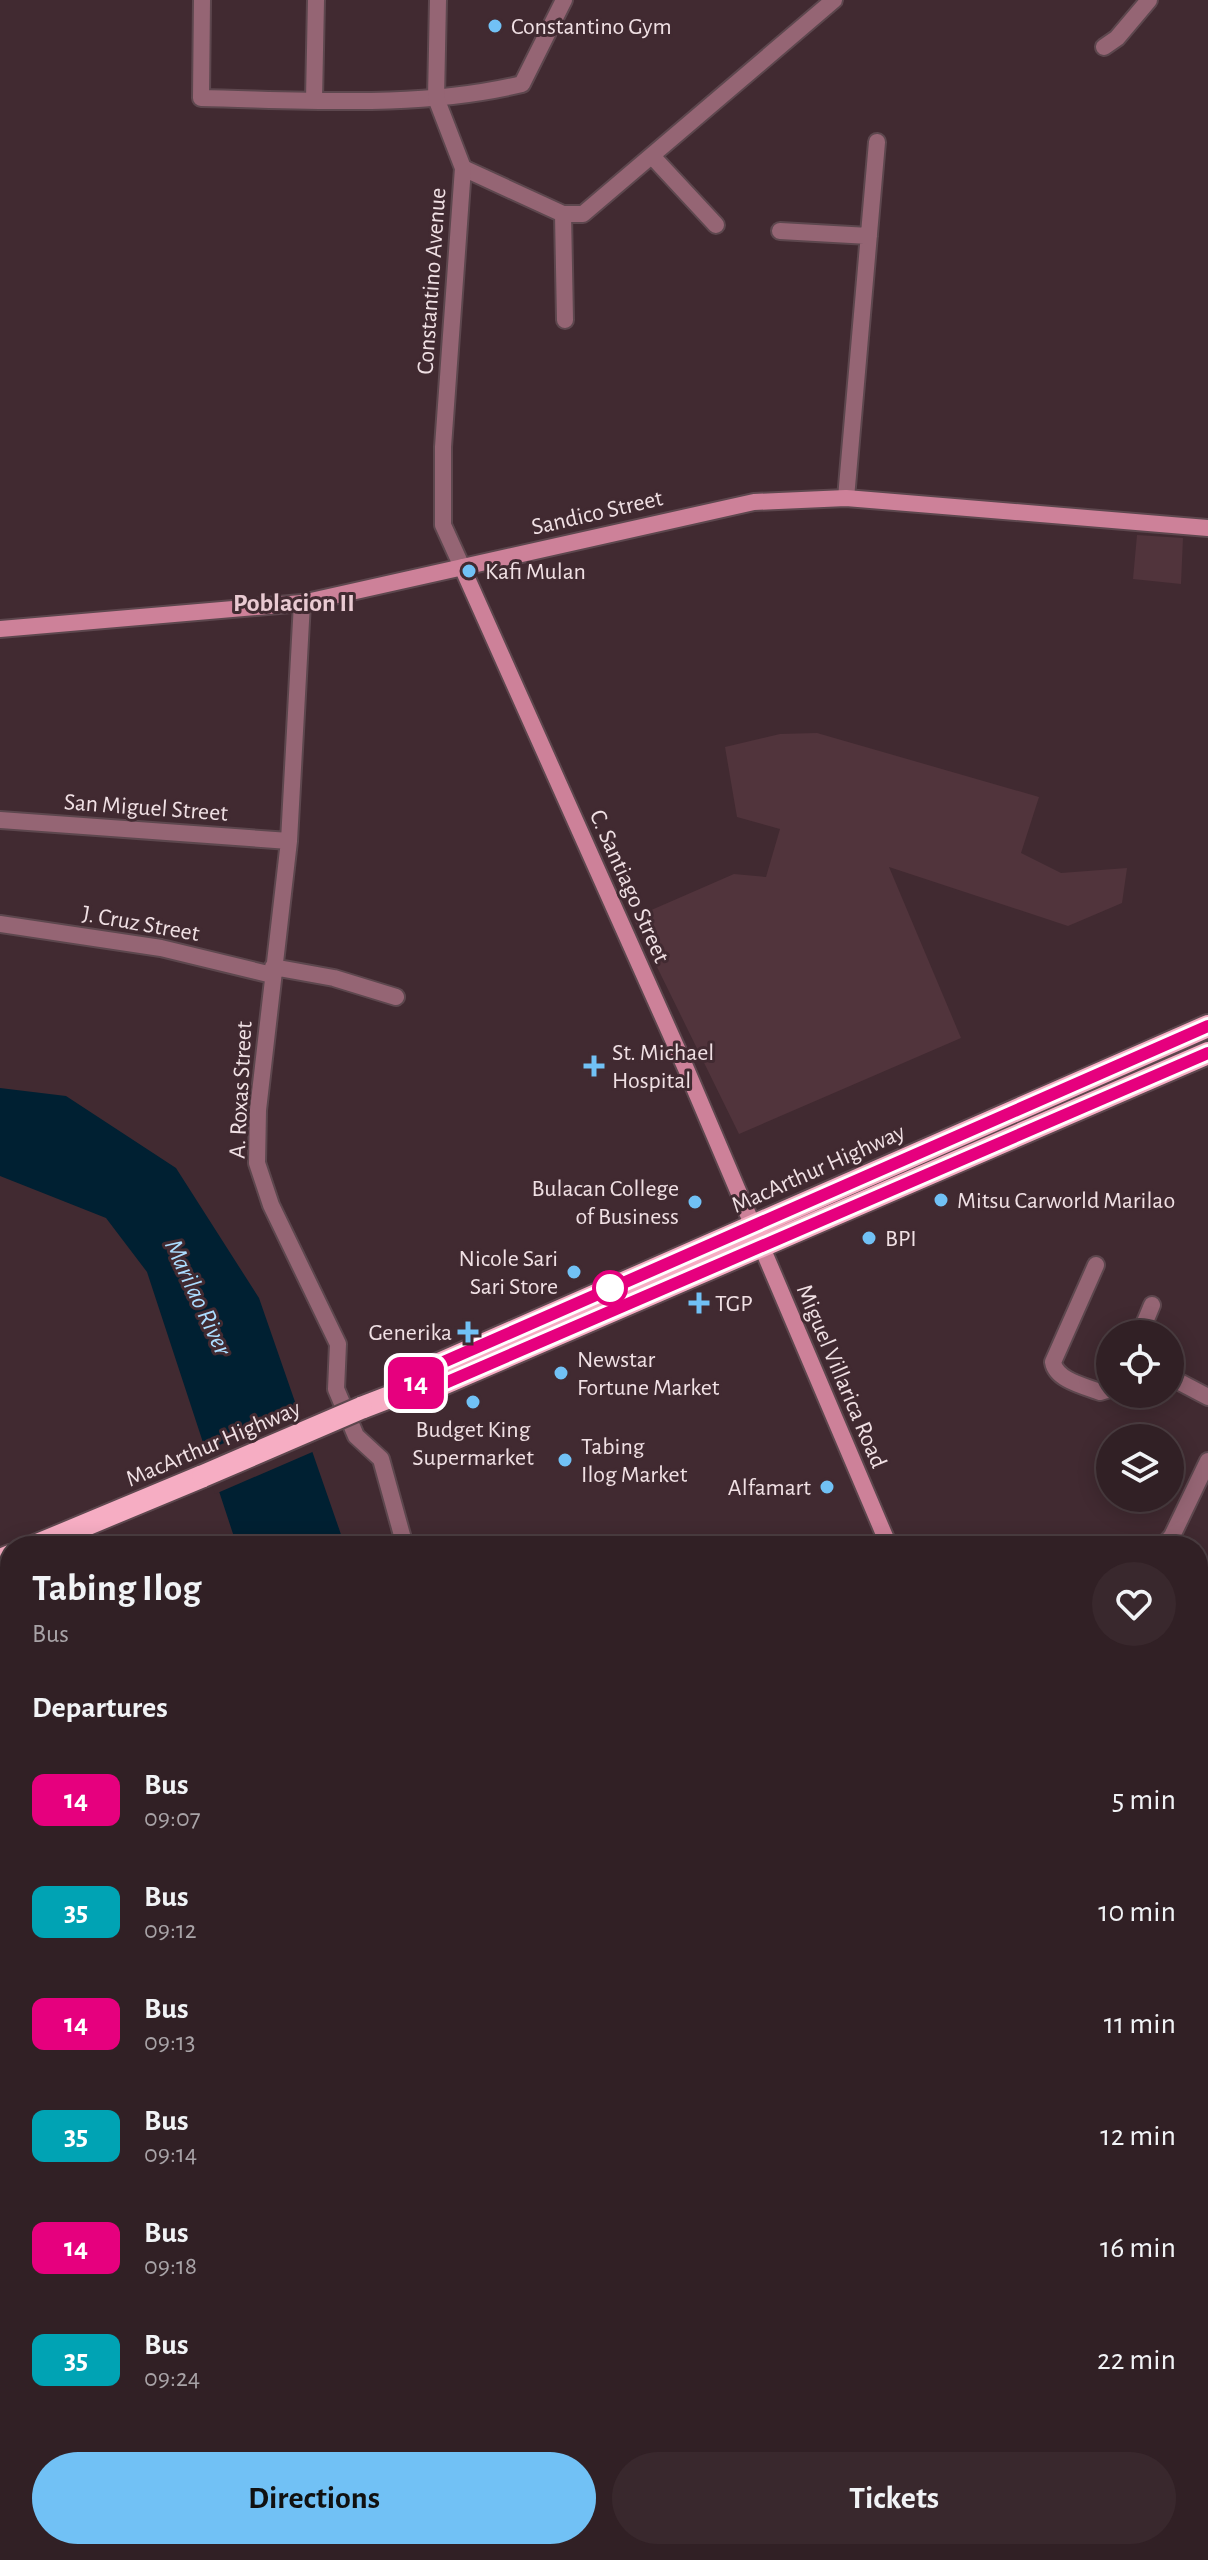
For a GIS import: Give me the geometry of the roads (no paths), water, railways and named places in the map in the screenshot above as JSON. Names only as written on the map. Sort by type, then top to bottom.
[{"type":"highway","name":"MacArthur Highway","points":[[413,1388],[423,1371],[1208,1026]]},
{"type":"highway","name":"MacArthur Highway","points":[[59,1536],[361,1408],[413,1388],[429,1390],[1208,1053]]},
{"type":"main road","name":"Sandico Street","points":[[0,629],[302,603],[754,502],[846,498],[1208,528]]},
{"type":"main road","name":"C. Santiago Street","points":[[462,567],[753,1225]]},
{"type":"main road","name":"Miguel Villarica Road","points":[[753,1225],[802,1348],[885,1536]]},
{"type":"street","points":[[202,0],[201,98],[314,100],[436,98],[522,84],[564,0]]},
{"type":"street","points":[[314,100],[316,0]]},
{"type":"street","name":"Constantino Avenue","points":[[438,0],[436,98],[463,168],[443,447],[443,525],[462,567]]},
{"type":"street","points":[[463,168],[563,214],[583,214],[834,0]]},
{"type":"street","points":[[1104,47],[1117,38],[1149,0]]},
{"type":"street","points":[[846,498],[877,142]]},
{"type":"street","points":[[652,156],[716,225]]},
{"type":"street","points":[[563,214],[565,320]]},
{"type":"street","points":[[780,231],[869,236]]},
{"type":"street","name":"A. Roxas Street","points":[[302,603],[289,841],[258,1110],[257,1163],[271,1205],[338,1344],[336,1389],[356,1436],[381,1459],[402,1536]]},
{"type":"street","name":"San Miguel Street","points":[[0,820],[289,841]]},
{"type":"street","name":"J. Cruz Street","points":[[0,924],[161,948],[273,971],[334,978],[396,997]]},
{"type":"street","points":[[1096,1265],[1053,1362],[1059,1375],[1096,1390]]},
{"type":"street","points":[[1146,1320],[1152,1305]]},
{"type":"street","points":[[1184,1384],[1208,1397]]},
{"type":"street","points":[[1172,1536],[1208,1461]]},
{"type":"water","name":"Marilao River","points":[[0,1088],[66,1096],[176,1168],[259,1298],[342,1536],[234,1536],[147,1272],[106,1218],[0,1176]]},
{"type":"place","name":"Constantino Gym","points":[[495,26]]},
{"type":"place","name":"Kafi Mulan","points":[[469,571]]},
{"type":"place","name":"St. Michael Hospital","points":[[594,1066]]},
{"type":"place","name":"Mitsu Carworld Marilao","points":[[941,1200]]},
{"type":"place","name":"Bulacan College of Business","points":[[695,1202]]},
{"type":"place","name":"BPI","points":[[869,1238]]},
{"type":"place","name":"Nicole Sari Sari Store","points":[[574,1272]]},
{"type":"place","name":"TGP","points":[[699,1303]]},
{"type":"place","name":"Generika","points":[[468,1332]]},
{"type":"place","name":"Newstar Fortune Market","points":[[561,1373]]},
{"type":"place","name":"Budget King Supermarket","points":[[473,1402]]},
{"type":"place","name":"Tabing Ilog Market","points":[[565,1460]]},
{"type":"place","name":"Alfamart","points":[[827,1487]]},
{"type":"district","name":"Poblacion II","points":[[294,602]]}]
